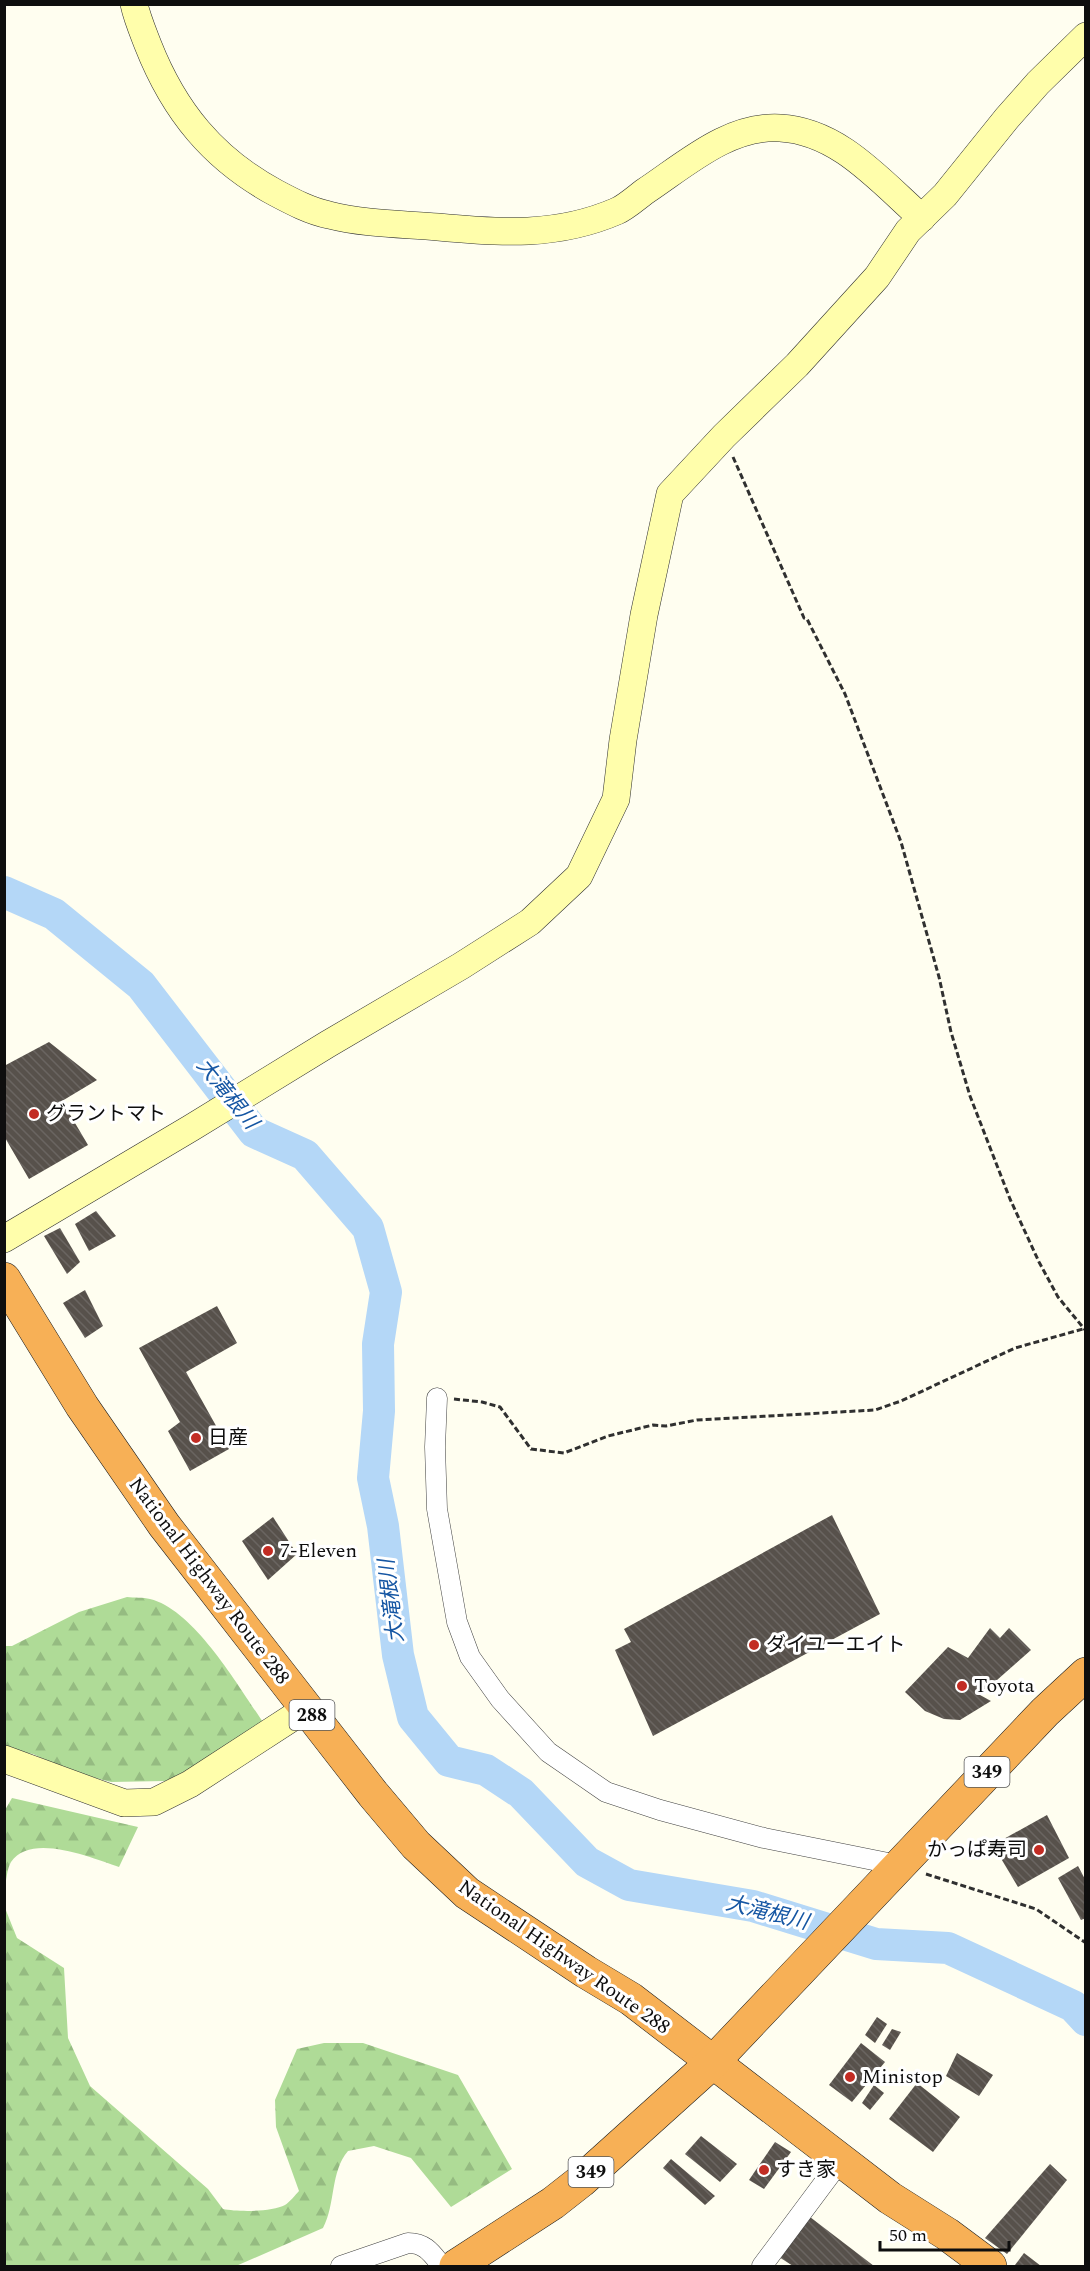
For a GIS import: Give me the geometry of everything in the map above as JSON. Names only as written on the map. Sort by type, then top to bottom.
[{"type":"highway","name":"National Highway Route 288","points":[[4,1279],[70,1388],[164,1525],[373,1794],[416,1845],[467,1893],[631,1999],[890,2198],[947,2234],[990,2266]]},
{"type":"highway","name":"349","points":[[456,2266],[553,2203],[581,2181],[713,2062],[894,1869],[1045,1712],[1086,1674]]},
{"type":"street","points":[[134,4],[155,61],[172,96],[203,139],[229,163],[262,186],[297,204],[328,215],[356,220],[498,233],[541,232],[618,210],[719,142],[748,131],[779,128],[810,134],[844,150],[922,218]]},
{"type":"street","points":[[4,1239],[461,966],[530,922],[579,876],[615,800],[644,615],[670,494],[724,436],[830,330],[878,276],[908,231],[945,195],[1038,83],[1086,36]]},
{"type":"street","points":[[437,1398],[435,1447],[437,1509],[457,1622],[470,1657],[500,1699],[548,1752],[606,1792],[660,1810],[764,1839],[894,1869]]},
{"type":"street","points":[[4,1759],[124,1803],[154,1802],[190,1784],[307,1708]]},
{"type":"street","points":[[762,2266],[841,2160]]},
{"type":"street","points":[[341,2266],[408,2243],[418,2243],[429,2250],[442,2266]]},
{"type":"path","points":[[437,1398],[482,1402],[500,1407],[531,1449],[564,1453],[608,1436],[653,1425],[666,1426],[697,1420],[758,1415],[875,1410],[901,1401],[1015,1348],[1084,1330],[1058,1297],[1010,1199],[970,1096],[901,842],[879,781],[845,694],[807,619],[804,618],[724,436]]},
{"type":"path","points":[[894,1869],[1036,1910],[1086,1943]]},
{"type":"green space","points":[[127,1597],[150,1599],[167,1606],[183,1618],[215,1652],[265,1725],[190,1777],[165,1781],[111,1782],[69,1771],[33,1754],[5,1749],[4,1646],[12,1646],[79,1612]]},
{"type":"green space","points":[[12,1798],[138,1827],[119,1867],[62,1850],[33,1849],[20,1853],[11,1862],[5,1889],[5,1810]]},
{"type":"green space","points":[[5,1908],[17,1938],[64,1968],[68,2038],[90,2086],[208,2189],[223,2209],[255,2211],[272,2209],[287,2204],[299,2191],[276,2127],[275,2100],[297,2049],[324,2043],[363,2043],[458,2075],[512,2169],[451,2207],[411,2158],[374,2146],[348,2151],[342,2159],[323,2228],[236,2266],[5,2266]]},
{"type":"building","points":[[49,1042],[97,1080],[62,1101],[88,1145],[29,1179],[4,1136],[4,1066]]},
{"type":"building","points":[[96,1211],[116,1236],[89,1251],[75,1224]]},
{"type":"building","points":[[60,1228],[80,1262],[67,1274],[44,1236]]},
{"type":"building","points":[[85,1290],[103,1326],[85,1338],[63,1303]]},
{"type":"building","points":[[217,1306],[237,1343],[186,1372],[229,1449],[190,1471],[168,1431],[180,1422],[139,1348]]},
{"type":"building","points":[[832,1515],[880,1614],[653,1736],[615,1650],[631,1642],[624,1629]]},
{"type":"building","points":[[273,1517],[297,1554],[268,1580],[242,1541]]},
{"type":"building","points":[[990,1628],[1000,1638],[1009,1628],[1031,1650],[980,1695],[991,1701],[960,1720],[944,1719],[925,1711],[905,1692],[948,1647],[968,1658]]},
{"type":"building","points":[[1047,1815],[1069,1858],[1018,1887],[993,1845]]},
{"type":"building","points":[[1078,1866],[1086,1881],[1086,1918],[1081,1920],[1058,1878]]},
{"type":"building","points":[[877,2017],[887,2024],[875,2043],[865,2035]]},
{"type":"building","points":[[892,2029],[901,2032],[890,2050],[882,2045]]},
{"type":"building","points":[[861,2043],[885,2062],[852,2102],[829,2085]]},
{"type":"building","points":[[957,2053],[993,2075],[979,2096],[946,2076]]},
{"type":"building","points":[[917,2083],[960,2117],[933,2152],[889,2119]]},
{"type":"building","points":[[874,2085],[884,2093],[870,2110],[862,2103]]},
{"type":"building","points":[[701,2136],[737,2164],[720,2182],[685,2154]]},
{"type":"building","points":[[775,2142],[791,2152],[764,2189],[749,2180]]},
{"type":"building","points":[[671,2159],[715,2196],[705,2205],[663,2168]]},
{"type":"building","points":[[1050,2164],[1067,2180],[1007,2254],[985,2238]]},
{"type":"building","points":[[810,2217],[874,2266],[793,2266],[779,2257]]},
{"type":"building","points":[[1024,2253],[1041,2266],[1016,2266]]},
{"type":"waterway","name":"大滝根川","points":[[4,892],[54,914],[141,985],[254,1132],[305,1155],[368,1228],[386,1292],[378,1344],[379,1411],[373,1478],[383,1526],[398,1655],[413,1717],[449,1761],[486,1770],[521,1793],[587,1862],[629,1885],[753,1906],[876,1944],[948,1948],[1073,2006],[1086,2020]]},
{"type":"place","name":"グラントマト","points":[[34,1114]]},
{"type":"place","name":"日産","points":[[196,1438]]},
{"type":"place","name":"7-Eleven","points":[[268,1551]]},
{"type":"place","name":"ダイユーエイト","points":[[754,1645]]},
{"type":"place","name":"Toyota","points":[[962,1686]]},
{"type":"place","name":"かっぱ寿司","points":[[1039,1850]]},
{"type":"place","name":"Ministop","points":[[850,2077]]},
{"type":"place","name":"すき家","points":[[764,2170]]}]
